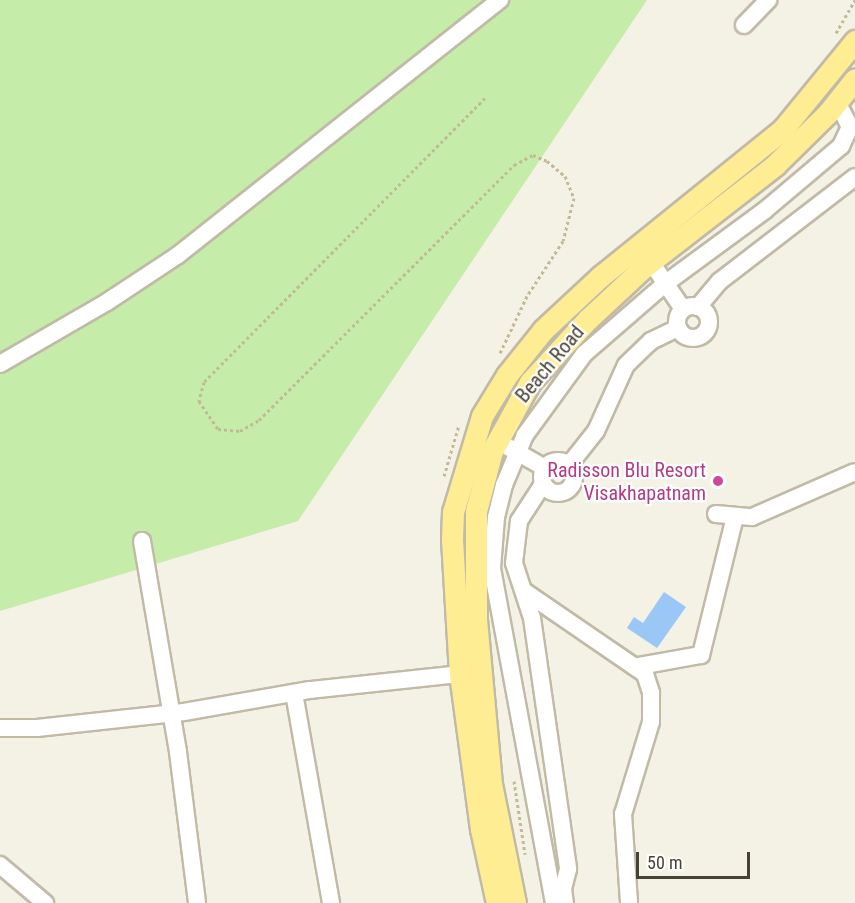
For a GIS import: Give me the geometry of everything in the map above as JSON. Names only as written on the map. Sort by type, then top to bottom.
[{"type":"main road","points":[[497,903],[481,829],[454,611],[453,512],[482,416],[507,375],[543,330],[601,276],[783,129],[855,41]]},
{"type":"main road","name":"Beach Road","points":[[515,903],[492,784],[475,585],[476,511],[496,442],[510,413],[547,361],[651,262],[775,165],[837,102],[855,79]]},
{"type":"main road","points":[[679,211],[692,231]]},
{"type":"street","points":[[0,364],[107,302],[178,255],[500,0]]},
{"type":"street","points":[[744,25],[768,0]]},
{"type":"street","points":[[554,903],[492,568],[496,517],[517,452],[545,403],[584,354],[666,283],[848,150],[850,126],[837,102]]},
{"type":"street","points":[[651,262],[666,283],[691,308],[709,318],[704,333],[690,338],[678,328],[677,317],[691,308],[720,281],[855,177]]},
{"type":"street","points":[[568,465],[596,431],[626,365],[651,341],[678,328]]},
{"type":"street","points":[[496,442],[517,452],[544,476],[555,493],[570,489],[574,479],[568,465]]},
{"type":"street","points":[[565,903],[563,889],[568,869],[532,618],[514,563],[516,533],[524,508],[553,462],[568,465]]},
{"type":"street","points":[[716,514],[752,517],[855,472]]},
{"type":"street","points":[[639,666],[697,657],[703,651],[735,517]]},
{"type":"street","points":[[142,542],[171,712],[197,903]]},
{"type":"street","points":[[523,591],[639,666],[645,674],[652,705],[646,739],[623,814],[629,903]]},
{"type":"street","points":[[0,728],[37,728],[171,712],[294,693],[460,674]]},
{"type":"street","points":[[294,693],[331,903]]},
{"type":"street","points":[[0,865],[45,903]]},
{"type":"path","points":[[831,42],[855,0]]},
{"type":"path","points":[[485,98],[204,381],[199,401],[218,429],[240,431],[259,420],[514,165],[533,155],[547,161],[565,176],[574,198],[563,241],[527,296],[496,364],[511,346]]},
{"type":"path","points":[[443,482],[461,418]]},
{"type":"green space","points":[[0,0],[647,0],[298,521],[0,611]]},
{"type":"water","points":[[664,592],[686,607],[657,648],[627,628],[634,617],[643,623]]},
{"type":"place","name":"Radisson Blu Resort Visakhapatnam","points":[[718,481]]}]
